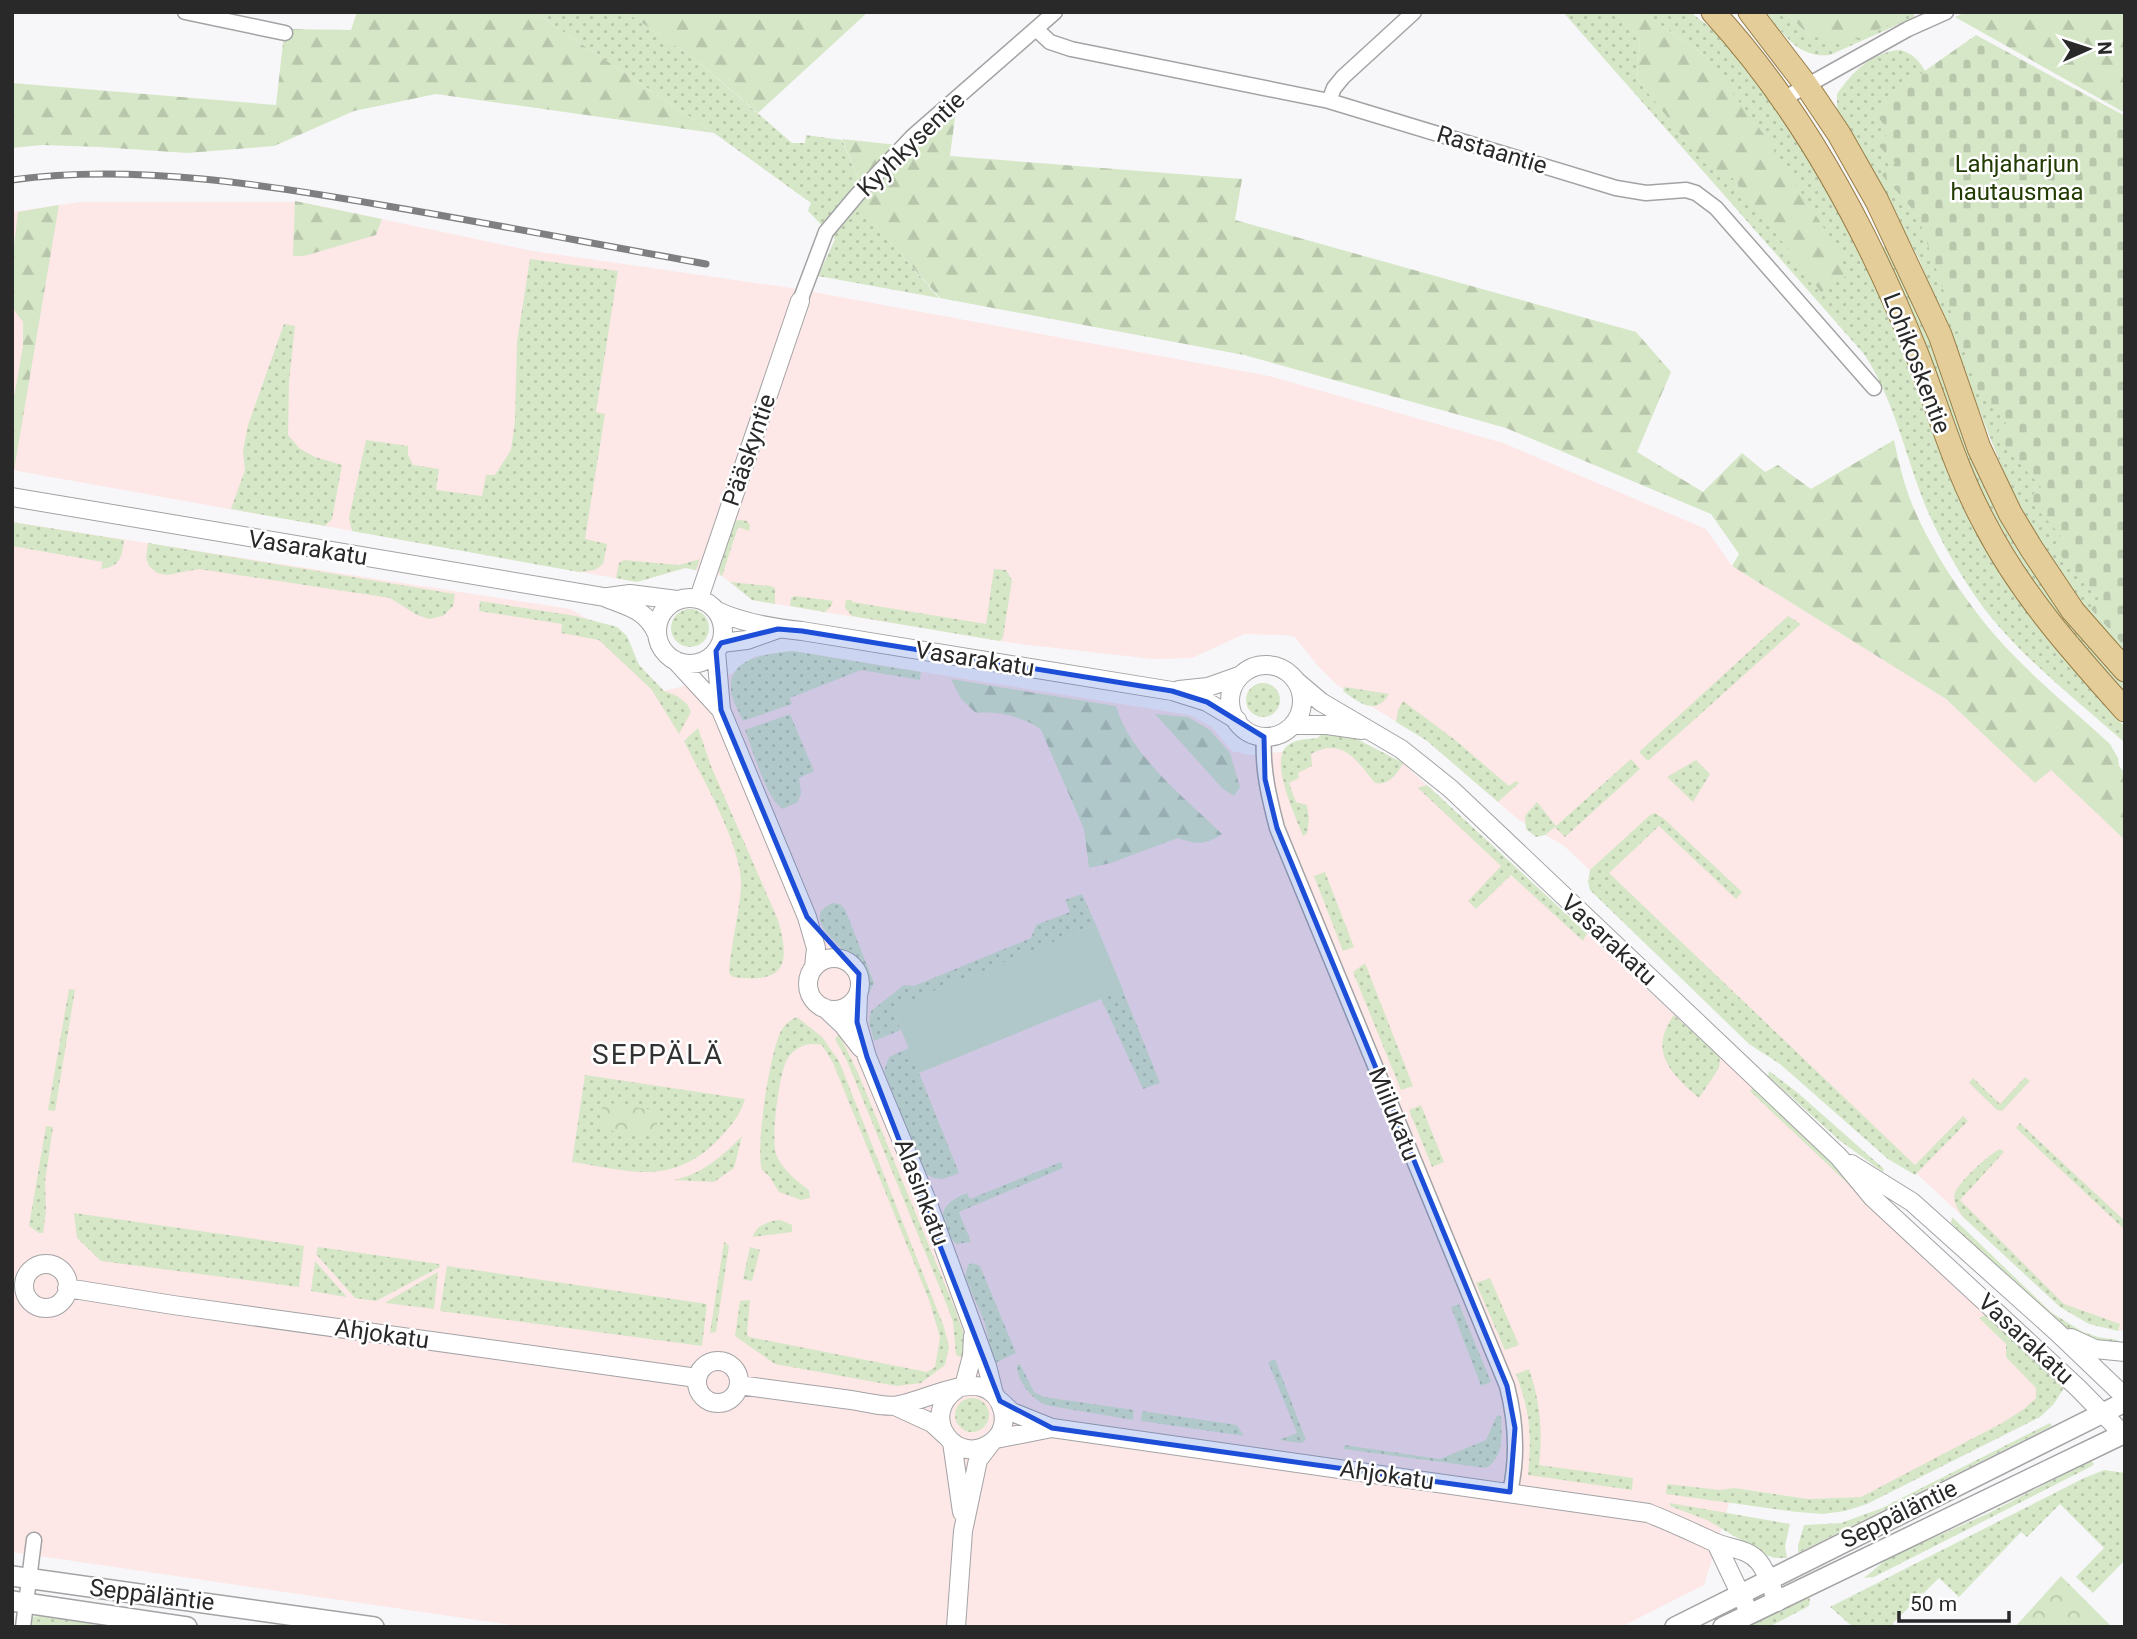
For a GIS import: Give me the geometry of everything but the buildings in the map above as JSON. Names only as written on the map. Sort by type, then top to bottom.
[{"type":"main road","name":"Lohikoskentie","points":[[1713,12],[1783,99],[1850,210],[1886,281],[1916,354],[1952,456],[1986,527],[2008,565],[2053,629],[2125,710]]},
{"type":"main road","name":"Lohikoskentie","points":[[1749,12],[1806,85],[1846,145],[1877,201],[1940,335],[1979,448],[2010,513],[2073,611],[2125,670]]},
{"type":"main road","name":"Seppäläntie","points":[[1675,1627],[2125,1400]]},
{"type":"main road","name":"Seppäläntie","points":[[1723,1627],[2124,1434]]},
{"type":"main road","name":"Seppäläntie","points":[[20,1577],[374,1627]]},
{"type":"main road","name":"Seppäläntie","points":[[19,1602],[187,1627]]},
{"type":"street","points":[[185,12],[285,33]]},
{"type":"street","name":"Kyyhkysentie","points":[[800,301],[826,232],[849,205],[912,137],[1055,12]]},
{"type":"street","points":[[1329,101],[1334,88],[1343,77],[1414,12]]},
{"type":"street","points":[[1783,99],[1908,29],[1947,12]]},
{"type":"street","name":"Rastaantie","points":[[1036,29],[1050,42],[1071,49],[1329,101],[1616,188],[1646,193],[1675,190],[1696,193],[1716,208],[1874,388]]},
{"type":"street","name":"Pääskyntie","points":[[698,598],[800,301]]},
{"type":"street","name":"Vasarakatu","points":[[12,497],[604,597],[647,616],[657,634]]},
{"type":"street","name":"Vasarakatu","points":[[604,597],[629,594],[677,600]]},
{"type":"street","points":[[721,710],[719,647],[723,626],[712,605],[698,598],[677,600],[664,610],[657,634],[663,649],[721,710],[807,917],[816,947],[814,967]]},
{"type":"street","name":"Vasarakatu","points":[[717,611],[734,619],[778,629],[1172,691],[1207,702],[1237,720]]},
{"type":"street","name":"Vasarakatu","points":[[719,647],[778,629]]},
{"type":"street","points":[[675,660],[697,663],[711,657],[719,647]]},
{"type":"street","points":[[1265,665],[1282,668],[1295,680],[1302,698],[1301,711],[1293,725],[1276,735],[1264,737],[1249,732],[1237,720],[1230,702],[1231,693],[1240,676],[1247,670],[1265,665]]},
{"type":"street","name":"Vasarakatu","points":[[1172,691],[1208,687],[1240,676]]},
{"type":"street","name":"Vasarakatu","points":[[1295,680],[1321,702],[1401,748],[1451,789],[1839,1157],[1873,1198],[2124,1434]]},
{"type":"street","name":"Vasarakatu","points":[[1293,725],[1327,725],[1372,732]]},
{"type":"street","name":"Miilukatu","points":[[1264,737],[1265,779],[1277,828],[1507,1386],[1515,1428],[1510,1492]]},
{"type":"street","points":[[807,917],[828,945],[853,966],[859,974],[858,995],[844,1008],[825,1008],[813,999],[809,991],[809,975],[814,967],[828,958],[845,960]]},
{"type":"street","name":"Alasinkatu","points":[[858,995],[857,1022],[867,1056],[927,1201],[997,1398]]},
{"type":"street","name":"Alasinkatu","points":[[825,1008],[843,1025],[867,1056]]},
{"type":"street","name":"Vasarakatu","points":[[1839,1157],[1912,1202],[2057,1332],[2125,1400]]},
{"type":"street","points":[[40,1264],[52,1264],[63,1272],[67,1288],[61,1300],[51,1308],[37,1306],[19,1292],[24,1282],[21,1272],[40,1264]]},
{"type":"street","name":"Ahjokatu","points":[[67,1288],[698,1378]]},
{"type":"street","name":"Alasinkatu","points":[[961,1387],[972,1356],[973,1329]]},
{"type":"street","points":[[2057,1332],[2095,1349],[2125,1352]]},
{"type":"street","points":[[722,1361],[737,1371],[740,1385],[735,1395],[726,1402],[716,1403],[705,1399],[698,1390],[698,1378],[703,1367],[711,1362],[722,1361]]},
{"type":"street","points":[[740,1385],[895,1406],[932,1423],[949,1439],[967,1449],[984,1447],[993,1441]]},
{"type":"street","points":[[895,1406],[961,1387],[981,1386],[997,1398],[1004,1421],[978,1460],[963,1531],[956,1627]]},
{"type":"street","points":[[961,1387],[946,1399],[940,1420],[949,1439],[963,1531]]},
{"type":"street","name":"Ahjokatu","points":[[997,1398],[1012,1412],[1052,1428],[1648,1513],[1716,1543],[1744,1550],[1758,1560],[1769,1579],[1777,1602]]},
{"type":"street","name":"Ahjokatu","points":[[993,1441],[1052,1428]]},
{"type":"street","points":[[23,1627],[19,1602],[20,1577],[34,1540]]},
{"type":"street","points":[[1716,1543],[1750,1615]]},
{"type":"highlighted area","points":[[778,629],[802,631],[1172,691],[1207,702],[1264,737],[1265,779],[1277,828],[1507,1386],[1515,1428],[1510,1492],[1052,1428],[1000,1401],[867,1057],[857,1022],[859,974],[807,917],[721,710],[716,651],[721,643]]},
{"type":"shaded area","points":[[80,202],[301,202],[533,251],[791,288],[1269,376],[1503,443],[1706,529],[1732,566],[1946,699],[2035,782],[2051,769],[2125,840],[2125,1330],[2118,1331],[2060,1307],[1563,845],[1519,820],[1426,740],[1337,685],[1295,637],[1244,634],[1192,658],[1153,659],[1020,644],[752,600],[722,576],[686,568],[637,582],[12,470],[12,212]]},
{"type":"shaded area","points":[[12,522],[570,609],[605,629],[664,691],[731,674],[755,656],[793,651],[1190,715],[1212,727],[1232,751],[1251,755],[1290,751],[1302,742],[1329,735],[1353,737],[1403,763],[2058,1371],[2056,1394],[2033,1413],[1861,1497],[1808,1499],[1734,1488],[1704,1585],[1621,1627],[525,1627],[12,1552]]},
{"type":"green space","points":[[357,12],[534,12],[714,133],[436,94],[354,111],[274,146],[187,153],[42,145],[12,148],[12,83],[276,105],[287,29],[351,30]]},
{"type":"green space","points":[[534,12],[626,12],[696,60],[792,143],[805,143],[806,135],[842,140],[861,185],[860,207],[939,298],[818,276],[835,239],[808,211],[811,203],[714,133]]},
{"type":"green space","points":[[626,12],[868,12],[758,113],[696,60]]},
{"type":"green space","points":[[1563,12],[1621,12],[1640,40],[1637,79],[1704,162],[1733,178],[1821,291],[1704,55],[1642,12],[1693,14],[1718,34],[1773,104],[1843,215],[1908,354],[1930,422],[2106,706],[2125,727],[2125,743],[2030,659],[1995,622],[1974,594],[1934,525],[1886,395],[1864,354]]},
{"type":"green space","points":[[1642,12],[1704,55],[1768,140],[1836,247],[1848,275],[1821,292],[1733,178],[1704,163],[1637,79],[1640,40],[1621,13]]},
{"type":"green space","points":[[1766,12],[1785,12],[1810,36],[1899,20],[1897,12],[1913,12],[1915,17],[1830,55],[1819,55],[1800,49]]},
{"type":"green space","points":[[1785,12],[1897,12],[1899,20],[1845,44],[1810,36]]},
{"type":"green space","points":[[1966,12],[2125,12],[2125,113],[1955,17]]},
{"type":"green space","name":"Lahjaharjun hautausmaa","points":[[1976,35],[2125,116],[2125,647],[2091,609],[2100,599],[2054,548],[2063,538],[2028,499],[2041,487],[1994,435],[2007,422],[1978,390],[1917,214],[1882,175],[1895,163],[1877,144],[1890,132],[1873,111],[1892,94]]},
{"type":"green space","points":[[1900,50],[1914,57],[1930,79],[2012,417],[1995,435],[2042,487],[2035,494],[2101,600],[2091,609],[2125,647],[2125,654],[2086,609],[2039,541],[2007,480],[1919,259],[1837,111],[1837,94],[1856,71],[1880,55]]},
{"type":"green space","points":[[956,110],[950,156],[1242,179],[1235,220],[1636,332],[1671,372],[1637,452],[1703,492],[1742,453],[1765,472],[1778,465],[1811,489],[1894,440],[1904,481],[1919,520],[1941,561],[1967,600],[2021,663],[2110,744],[2118,758],[2119,766],[2125,773],[2125,840],[2051,770],[2035,783],[1946,699],[1732,566],[1739,554],[1711,514],[1506,428],[1244,355],[940,298],[859,207],[861,185],[842,139],[916,147]]},
{"type":"green space","points":[[295,201],[382,219],[376,235],[304,256],[293,256]]},
{"type":"green space","points":[[59,205],[14,470],[12,409],[23,346],[23,322],[12,307],[12,264],[18,212]]},
{"type":"green space","points":[[1889,243],[2068,617],[2125,684],[2125,697],[2061,621],[2019,559],[1976,485],[1882,247]]},
{"type":"green space","points":[[530,259],[618,271],[596,412],[605,414],[585,539],[607,544],[603,564],[595,570],[579,572],[352,531],[349,518],[366,440],[408,446],[408,455],[413,465],[439,469],[436,490],[482,496],[486,475],[495,475],[511,450],[515,421],[517,342]]},
{"type":"green space","points":[[284,324],[295,326],[289,382],[288,435],[299,448],[315,457],[342,465],[332,519],[325,526],[231,509],[245,470],[243,451],[248,425]]},
{"type":"green space","points":[[733,521],[747,521],[750,525],[749,531],[738,527],[722,576],[719,569]]},
{"type":"green space","points":[[12,522],[124,540],[122,551],[116,563],[101,569],[103,562],[12,546]]},
{"type":"green space","points":[[148,543],[455,594],[453,606],[443,616],[429,619],[417,615],[390,598],[199,569],[167,575],[157,573],[149,566],[146,558]]},
{"type":"green space","points":[[700,559],[696,570],[685,568],[637,582],[616,578],[619,563],[624,560],[679,565]]},
{"type":"green space","points":[[994,569],[1006,570],[1012,580],[1003,637],[1000,641],[852,616],[845,608],[846,600],[852,600],[986,624]]},
{"type":"green space","points":[[730,582],[775,588],[775,604],[752,600]]},
{"type":"green space","points":[[795,596],[833,601],[825,612],[790,606],[791,598]]},
{"type":"green space","points":[[480,601],[576,616],[617,627],[627,636],[639,665],[664,691],[687,704],[691,712],[679,734],[652,690],[599,640],[561,633],[562,624],[479,611]]},
{"type":"green space","points":[[690,609],[703,615],[709,628],[703,641],[690,647],[677,641],[671,628],[677,615]]},
{"type":"green space","points":[[1788,616],[1801,624],[1648,761],[1639,752]]},
{"type":"green space","points":[[793,651],[921,672],[920,680],[861,670],[790,698],[792,704],[743,721],[731,691],[736,670],[752,659]]},
{"type":"green space","points":[[951,679],[1116,706],[1133,742],[1146,759],[1222,834],[1201,843],[1178,838],[1111,863],[1089,868],[1084,829],[1041,730],[1010,716],[976,713],[961,699]]},
{"type":"green space","points":[[1263,683],[1275,688],[1280,700],[1275,712],[1263,717],[1251,712],[1246,700],[1251,688]]},
{"type":"green space","points":[[1345,687],[1389,694],[1384,701],[1373,706],[1343,691]]},
{"type":"green space","points":[[1403,701],[1455,740],[1509,786],[1516,781],[1519,783],[1498,802],[1426,740],[1396,722]]},
{"type":"green space","points":[[790,714],[814,771],[799,778],[801,793],[798,802],[783,809],[766,785],[745,730]]},
{"type":"green space","points":[[1155,714],[1188,717],[1210,730],[1230,753],[1240,787],[1234,796],[1223,789]]},
{"type":"green space","points":[[698,728],[711,766],[778,920],[784,949],[783,960],[774,974],[764,977],[733,977],[729,973],[740,898],[740,871],[729,833],[684,741]]},
{"type":"green space","points":[[1323,731],[1353,737],[1403,763],[1388,781],[1375,783],[1355,759],[1340,750],[1322,749],[1311,754],[1312,766],[1298,773],[1299,778],[1289,783],[1296,802],[1307,805],[1309,819],[1307,833],[1303,836],[1282,776],[1282,754],[1290,743],[1318,738]]},
{"type":"green space","points":[[1631,759],[1640,769],[1565,837],[1555,827],[1545,835],[1536,837],[1526,829],[1525,816],[1537,802],[1556,826]]},
{"type":"green space","points":[[1696,760],[1710,774],[1693,802],[1667,777]]},
{"type":"green space","points":[[1427,785],[1587,933],[1583,941],[1511,875],[1476,909],[1468,901],[1501,866],[1418,788]]},
{"type":"green space","points":[[1655,813],[1742,892],[1736,899],[1659,826],[1609,873],[1915,1165],[1963,1116],[1968,1121],[1915,1175],[1888,1159],[1780,1064],[1749,1044],[1590,890],[1590,870]]},
{"type":"green space","points":[[1325,872],[1354,947],[1343,951],[1314,876]]},
{"type":"green space","points":[[1082,894],[1096,925],[892,1008],[901,1030],[874,1041],[869,1022],[871,1011],[904,985],[914,986],[1031,938],[1036,925],[1070,912],[1065,900]]},
{"type":"green space","points":[[833,903],[840,904],[845,909],[874,983],[863,1005],[864,973],[822,926],[820,917],[823,909]]},
{"type":"green space","points":[[1096,925],[1123,990],[919,1073],[892,1008]]},
{"type":"green space","points":[[1365,963],[1413,1086],[1401,1090],[1353,972]]},
{"type":"green space","points":[[1119,981],[1160,1083],[1143,1089],[1097,990]]},
{"type":"green space","points":[[69,989],[75,990],[55,1111],[48,1110]]},
{"type":"green space","points":[[1674,1015],[1720,1057],[1719,1068],[1699,1098],[1679,1080],[1666,1061],[1663,1040]]},
{"type":"green space","points":[[797,1017],[822,1037],[839,1061],[944,1327],[949,1347],[945,1365],[921,1383],[897,1386],[775,1364],[735,1336],[740,1301],[750,1300],[749,1337],[927,1372],[935,1367],[940,1337],[929,1300],[833,1063],[822,1045],[803,1046],[788,1058],[779,1090],[775,1120],[776,1154],[786,1170],[809,1190],[810,1198],[801,1200],[779,1192],[762,1170],[760,1142],[772,1058],[781,1031],[788,1022]]},
{"type":"green space","points":[[839,1034],[858,1073],[955,1309],[963,1332],[965,1359],[956,1355],[953,1322],[948,1308],[847,1061],[835,1039]]},
{"type":"green space","points":[[909,1048],[959,1173],[950,1177],[938,1179],[925,1173],[884,1071],[889,1057]]},
{"type":"green space","points":[[1769,1071],[1884,1169],[1883,1172],[1839,1140],[1768,1076]]},
{"type":"green space","points":[[585,1075],[745,1099],[737,1117],[715,1143],[681,1166],[647,1172],[611,1169],[572,1162]]},
{"type":"green space","points":[[2025,1077],[2030,1081],[2002,1111],[1997,1110],[1969,1083],[1973,1078],[2000,1104]]},
{"type":"green space","points":[[1753,1088],[1866,1193],[1862,1197],[1750,1091]]},
{"type":"green space","points":[[603,1102],[659,1111],[655,1137],[599,1129]]},
{"type":"green space","points":[[1421,1105],[1444,1162],[1432,1167],[1409,1110]]},
{"type":"green space","points":[[2020,1123],[2125,1221],[2125,1230],[2016,1128]]},
{"type":"green space","points":[[46,1126],[53,1127],[45,1181],[46,1212],[43,1233],[39,1233],[29,1226]]},
{"type":"green space","points":[[742,1136],[734,1168],[714,1182],[674,1180],[711,1163]]},
{"type":"green space","points":[[2000,1149],[2004,1152],[1960,1200],[2064,1304],[2120,1324],[2118,1331],[2089,1324],[2060,1307],[1963,1217],[1954,1199],[1956,1191],[1974,1170]]},
{"type":"green space","points":[[1061,1162],[1063,1168],[959,1212],[971,1242],[956,1244],[949,1236],[943,1214],[945,1208],[957,1197],[967,1193],[970,1199]]},
{"type":"green space","points":[[74,1213],[304,1246],[299,1287],[101,1261],[77,1238]]},
{"type":"green space","points":[[1952,1217],[2052,1313],[2083,1332],[2118,1340],[2118,1343],[2098,1343],[2079,1336],[2049,1316],[1951,1223]]},
{"type":"green space","points":[[780,1220],[792,1225],[792,1232],[753,1237],[757,1229],[764,1224]]},
{"type":"green space","points":[[724,1242],[729,1246],[716,1332],[710,1333]]},
{"type":"green space","points":[[318,1247],[439,1264],[440,1267],[376,1301],[355,1298],[316,1254]]},
{"type":"green space","points":[[750,1247],[760,1250],[752,1281],[743,1279]]},
{"type":"green space","points":[[315,1261],[346,1296],[346,1297],[311,1291]]},
{"type":"green space","points":[[973,1263],[980,1266],[1016,1353],[997,1362],[993,1360],[985,1323],[965,1277],[968,1265]]},
{"type":"green space","points":[[447,1266],[707,1304],[702,1346],[440,1311]]},
{"type":"green space","points":[[438,1272],[434,1309],[386,1303],[386,1302]]},
{"type":"green space","points":[[1490,1278],[1519,1345],[1505,1350],[1476,1283]]},
{"type":"green space","points":[[1459,1304],[1491,1382],[1481,1386],[1451,1307]]},
{"type":"green space","points":[[1987,1314],[2064,1388],[2053,1405],[2040,1417],[1867,1504],[1845,1511],[1823,1514],[1797,1512],[1666,1494],[1667,1484],[1720,1490],[1734,1488],[1808,1499],[1861,1497],[2002,1423],[2036,1398],[2036,1388],[2006,1357],[2006,1344],[1979,1318]]},
{"type":"green space","points":[[1275,1359],[1306,1440],[1301,1443],[1279,1440],[1297,1433],[1268,1362]]},
{"type":"green space","points":[[1020,1364],[1034,1392],[1044,1397],[1134,1410],[1133,1420],[1045,1405],[1022,1383],[1017,1365]]},
{"type":"green space","points":[[1529,1369],[1540,1416],[1539,1465],[1633,1478],[1632,1490],[1528,1475],[1529,1424],[1516,1374]]},
{"type":"green space","points":[[972,1398],[984,1403],[989,1415],[984,1427],[972,1432],[960,1427],[955,1415],[960,1403]]},
{"type":"green space","points":[[1142,1411],[1237,1425],[1244,1436],[1141,1421]]},
{"type":"green space","points":[[1497,1415],[1501,1416],[1501,1445],[1496,1458],[1486,1468],[1343,1449],[1344,1445],[1440,1459],[1486,1440]]},
{"type":"green space","points":[[2050,1423],[2052,1426],[1798,1553],[1804,1525],[1841,1523],[1882,1508]]},
{"type":"green space","points":[[2091,1460],[2094,1464],[2092,1466],[1874,1577],[1864,1578],[1888,1558],[1989,1513]]},
{"type":"green space","points":[[2104,1470],[2125,1473],[2125,1563],[2093,1593],[2076,1577],[2104,1548],[2060,1504],[2027,1537],[2021,1532],[1959,1597],[1939,1578],[1893,1623],[1895,1627],[1853,1627],[1830,1607],[2084,1478]]},
{"type":"green space","points":[[1670,1503],[1790,1524],[1785,1546],[1787,1558],[1766,1555],[1707,1520],[1670,1506]]},
{"type":"green space","points":[[2061,1576],[2112,1627],[2015,1627]]},
{"type":"green space","points":[[1807,1597],[1810,1599],[1809,1606],[1769,1627],[1737,1627]]},
{"type":"green space","points":[[43,1616],[108,1627],[21,1627],[27,1617]]},
{"type":"railway","points":[[12,180],[105,174],[152,175],[248,184],[342,198],[706,264]]},
{"type":"district","name":"SEPPÄLÄ","points":[[658,1054]]}]
